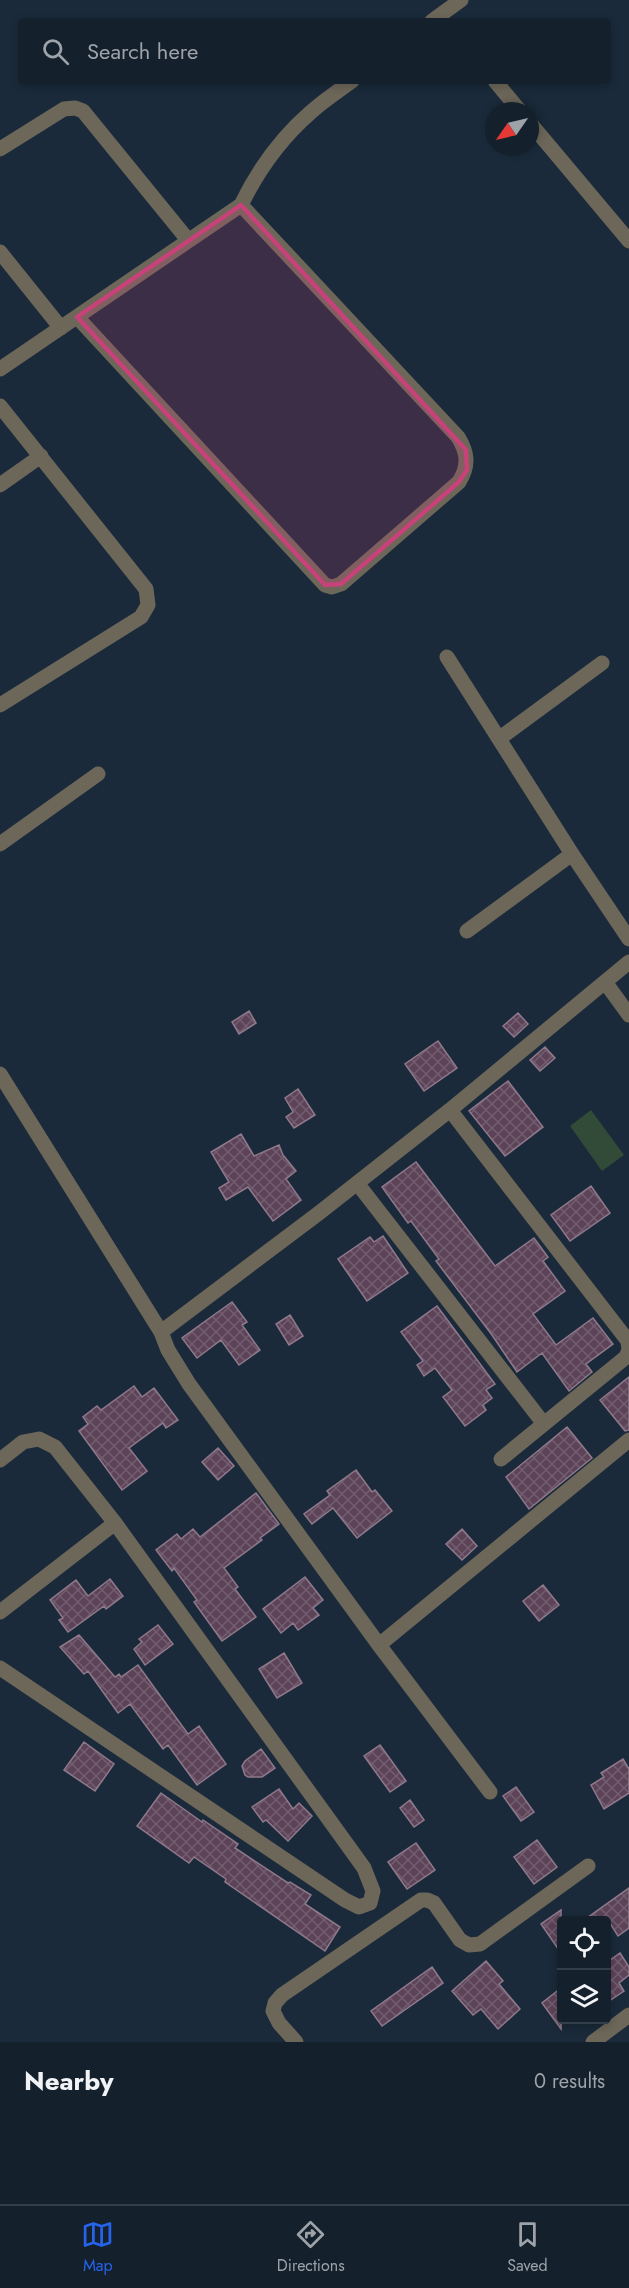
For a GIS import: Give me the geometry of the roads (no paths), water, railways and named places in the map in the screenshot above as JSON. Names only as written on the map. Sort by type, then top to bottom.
[{"type":"street","points":[[436,18],[461,0]]},
{"type":"street","points":[[0,369],[241,205],[254,178],[279,144],[311,112],[348,84]]},
{"type":"street","points":[[498,84],[512,102]]},
{"type":"street","points":[[0,148],[64,109],[75,108],[83,111],[188,240]]},
{"type":"street","points":[[539,134],[629,241]]},
{"type":"street","points":[[77,317],[325,585],[332,587],[341,584],[459,482],[467,470],[466,450],[458,437],[241,205]]},
{"type":"street","points":[[0,252],[61,328]]},
{"type":"street","points":[[0,705],[141,617],[148,605],[146,589],[41,456],[3,415]]},
{"type":"street","points":[[0,485],[41,456]]},
{"type":"street","points":[[447,657],[629,939]]},
{"type":"street","points":[[500,738],[602,663]]},
{"type":"street","points":[[0,844],[98,774]]},
{"type":"street","points":[[467,931],[572,854]]},
{"type":"street","points":[[161,1332],[450,1110],[629,962]]},
{"type":"street","points":[[604,982],[629,1015]]},
{"type":"street","points":[[0,1074],[161,1332],[168,1350],[189,1384],[379,1645],[490,1792]]},
{"type":"street","points":[[450,1110],[627,1341],[629,1350],[626,1357],[501,1459]]},
{"type":"street","points":[[357,1183],[544,1424]]},
{"type":"street","points":[[0,1460],[23,1442],[39,1439],[55,1447],[114,1523],[364,1868],[373,1892],[370,1903],[358,1907],[345,1900],[0,1668]]},
{"type":"street","points":[[379,1645],[629,1440]]},
{"type":"street","points":[[0,1612],[114,1523]]},
{"type":"street","points":[[296,2042],[279,2023],[273,2011],[275,2003],[282,1995],[421,1900],[434,1903],[460,1940],[469,1945],[480,1944],[588,1866]]},
{"type":"street","points":[[593,2042],[629,2015]]}]
